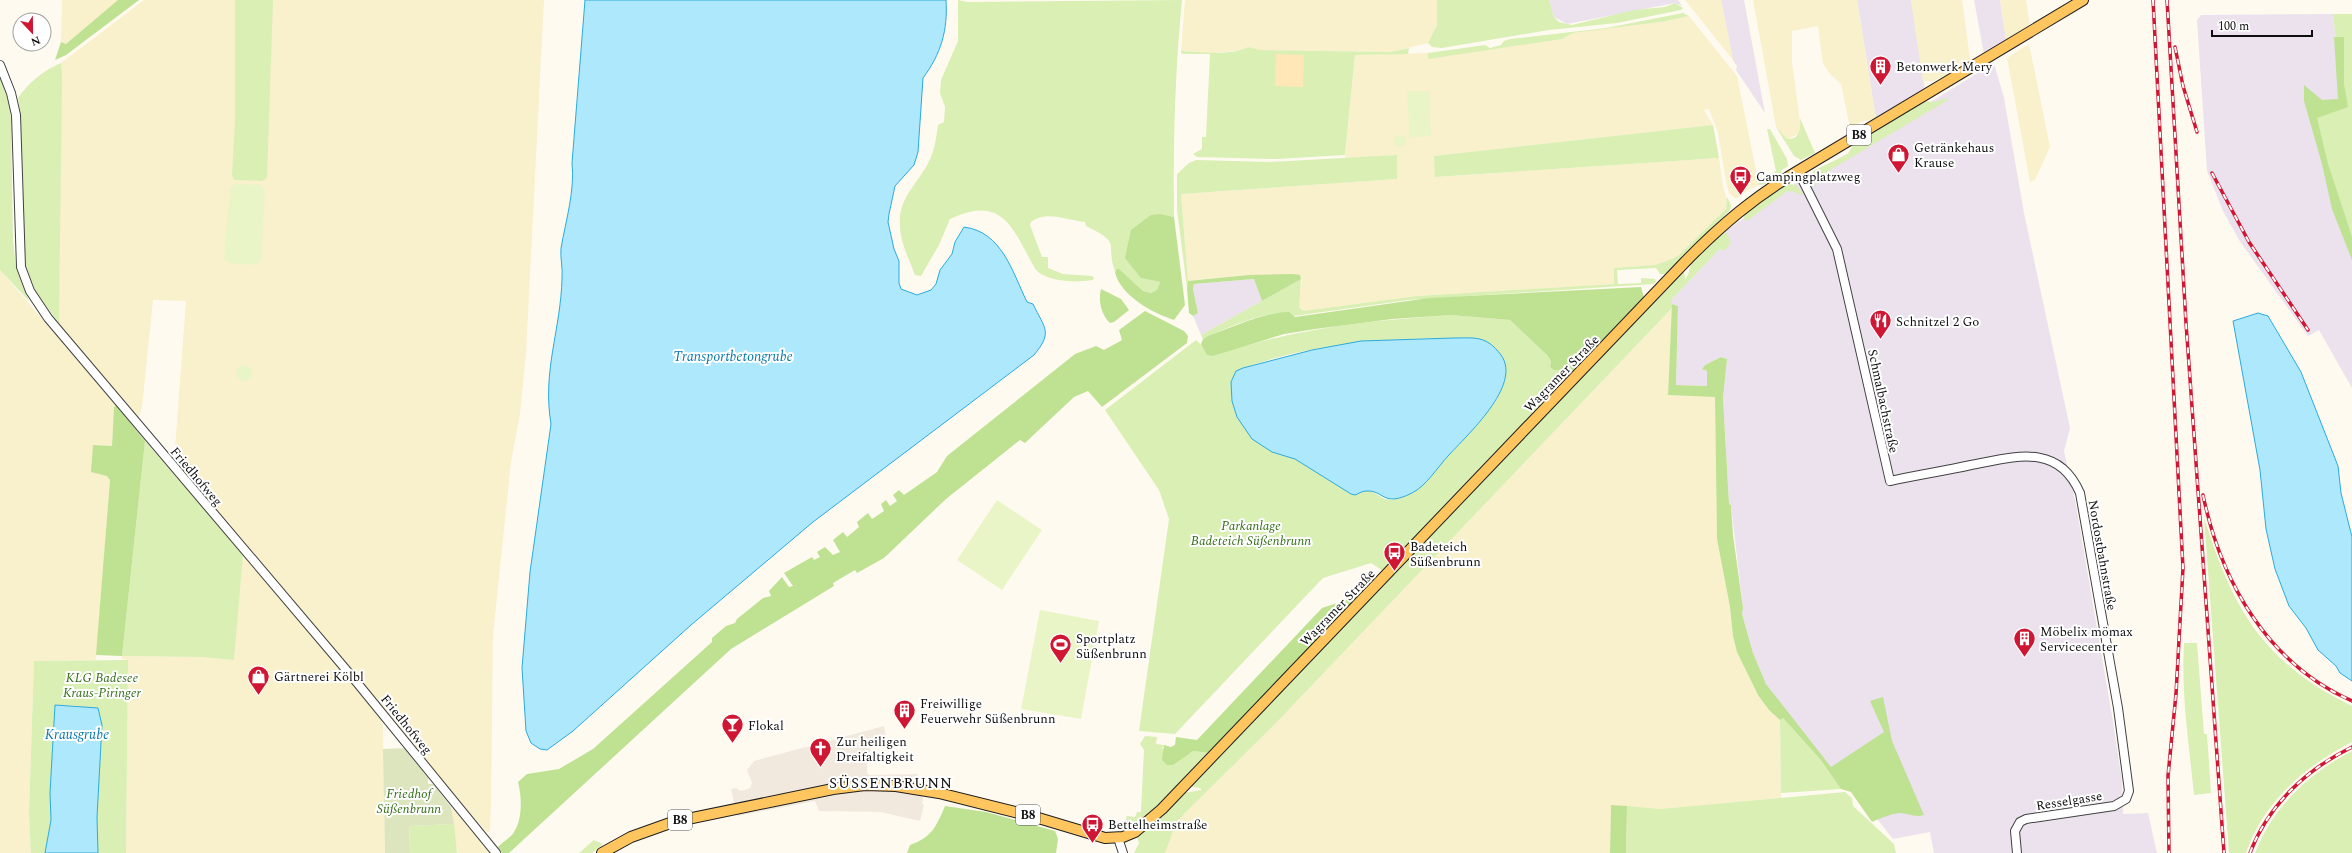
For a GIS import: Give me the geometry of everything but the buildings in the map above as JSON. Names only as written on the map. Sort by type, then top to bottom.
[{"type":"main road","name":"Wagramer Straße","points":[[1118,838],[1139,830],[1162,809],[1716,231],[1747,204],[1798,171],[2083,0]]},
{"type":"main road","name":"B8","points":[[602,853],[631,837],[673,822],[833,789],[876,785],[939,793],[1032,816],[1101,838],[1118,838]]},
{"type":"street","name":"Friedhofweg","points":[[0,65],[12,93],[16,115],[21,267],[30,290],[48,318],[354,679],[496,853]]},
{"type":"street","name":"Schmalbachstraße","points":[[1798,171],[1837,249],[1890,481],[2017,456],[2034,456],[2057,464]]},
{"type":"street","name":"Nordostbahnstraße","points":[[2057,464],[2068,473],[2077,486],[2085,514],[2128,777],[2129,784],[2126,799]]},
{"type":"street","name":"Resselgasse","points":[[2017,853],[2014,836],[2017,826],[2026,819],[2114,806],[2126,799]]},
{"type":"street","points":[[1118,838],[1123,853]]},
{"type":"shaded area","points":[[62,0],[118,0],[66,44],[61,42]]},
{"type":"shaded area","points":[[144,0],[544,0],[526,354],[520,414],[511,462],[493,635],[491,805],[490,830],[488,833],[451,793],[361,681],[174,461],[186,301],[153,300],[142,407],[138,420],[59,324],[61,63]]},
{"type":"shaded area","points":[[1185,0],[1437,0],[1439,12],[1437,25],[1428,43],[1391,52],[1259,50],[1248,47],[1243,50],[1213,53],[1181,51]]},
{"type":"shaded area","points":[[1549,0],[1678,0],[1682,6],[1675,3],[1567,24],[1554,17]]},
{"type":"shaded area","points":[[1685,0],[1721,0],[1733,60]]},
{"type":"shaded area","points":[[1721,0],[1744,0],[1765,113],[1736,70],[1737,66],[1733,60]]},
{"type":"shaded area","points":[[1753,0],[1857,0],[1876,119],[1860,122],[1850,128],[1841,84],[1831,75],[1823,64],[1818,26],[1792,31],[1792,62],[1801,129],[1798,134],[1787,140],[1776,127]]},
{"type":"shaded area","points":[[1857,0],[1911,0],[1925,90],[1876,119]]},
{"type":"shaded area","points":[[1911,0],[1962,0],[1970,59],[1968,63],[1952,73],[1933,81],[1923,81]]},
{"type":"shaded area","points":[[1974,0],[2000,0],[2006,40],[1984,54]]},
{"type":"shaded area","points":[[2000,0],[2026,0],[2030,26],[2006,40]]},
{"type":"shaded area","points":[[2333,14],[2343,105],[2352,247],[2352,388],[2319,330],[2308,336],[2239,240],[2223,211],[2207,171],[2197,20],[2201,15]]},
{"type":"shaded area","points":[[1689,16],[1737,76],[1759,185],[1750,189],[1736,199],[1729,193],[1718,133],[1709,109],[1704,110],[1713,125],[1434,156],[1436,177],[1719,158],[1723,186],[1727,200],[1726,209],[1679,255],[1672,259],[1655,265],[1614,268],[1614,284],[1417,296],[1303,311],[1299,308],[1298,302],[1302,281],[1300,275],[1249,275],[1188,281],[1181,194],[1396,179],[1397,155],[1345,159],[1355,55],[1428,53],[1428,58],[1562,39],[1573,33],[1661,22]]},
{"type":"shaded area","points":[[2029,44],[2050,147],[2035,180],[2030,182],[2007,58]]},
{"type":"shaded area","points":[[1994,63],[2004,98],[2024,213],[2070,428],[2064,451],[2076,505],[2112,716],[2122,781],[2123,814],[2148,813],[2157,853],[1934,853],[1930,832],[1893,839],[1835,766],[1829,768],[1766,684],[1753,653],[1742,614],[1743,608],[1731,505],[1729,504],[1723,398],[1727,359],[1721,357],[1705,365],[1702,369],[1707,371],[1707,386],[1676,385],[1678,306],[1672,304],[1672,299],[1720,249],[1724,251],[1728,235],[1724,232],[1787,188],[1814,174]]},
{"type":"shaded area","points":[[0,270],[116,405],[114,407],[112,446],[93,445],[110,480],[96,660],[34,661],[29,814],[31,853],[0,853]]},
{"type":"shaded area","points":[[1254,279],[1262,301],[1201,335],[1193,316],[1198,313],[1193,289],[1194,284]]},
{"type":"shaded area","points":[[1672,308],[1668,395],[1715,397],[1717,539],[1737,652],[1758,695],[1769,710],[1780,720],[1781,798],[1660,809],[1611,805],[1610,853],[1165,853],[1175,826],[1184,814],[1274,725]]},
{"type":"shaded area","points":[[243,554],[379,714],[383,725],[385,853],[126,853],[128,660],[122,659],[122,656],[201,657],[233,660]]},
{"type":"shaded area","points":[[884,726],[887,743],[874,744],[871,748],[867,757],[867,772],[869,775],[917,774],[923,799],[922,804],[924,805],[920,821],[880,812],[819,811],[815,801],[737,816],[731,789],[736,788],[741,791],[750,788],[752,783],[747,770],[754,761]]},
{"type":"shaded area","points":[[451,807],[455,810],[491,853],[457,853]]},
{"type":"green space","points":[[118,0],[139,0],[66,55],[55,60],[61,42],[66,44]]},
{"type":"green space","points":[[235,0],[273,0],[267,178],[262,181],[235,180],[232,176],[235,122]]},
{"type":"green space","points":[[958,0],[968,2],[1182,0],[1175,108],[1174,217],[1161,214],[1141,278],[1160,282],[1157,290],[1151,293],[1143,291],[1118,268],[1115,272],[1112,262],[1111,244],[1105,237],[1086,226],[1085,222],[1050,216],[1037,218],[1031,222],[1030,225],[1042,257],[1048,257],[1048,268],[1063,274],[1092,276],[1094,278],[1093,280],[1063,281],[1047,277],[1036,270],[1021,242],[1005,220],[995,213],[983,211],[969,212],[950,219],[939,245],[921,276],[915,275],[905,250],[900,231],[900,216],[904,201],[931,157],[938,125],[944,122],[945,107],[940,93],[941,80],[958,41]]},
{"type":"green space","points":[[1437,0],[1549,0],[1554,17],[1559,22],[1572,25],[1634,10],[1665,7],[1675,3],[1683,8],[1681,10],[1617,23],[1549,30],[1442,48],[1432,47],[1428,43],[1437,25]]},
{"type":"green space","points":[[1683,13],[1689,16],[1661,22],[1573,33],[1562,39],[1428,59],[1428,53],[1485,45],[1490,48],[1501,45],[1504,41],[1510,39],[1606,28]]},
{"type":"green space","points":[[2333,14],[2352,14],[2352,247],[2313,114],[2343,105]]},
{"type":"green space","points":[[2334,37],[2344,37],[2344,84],[2348,107],[2317,118],[2328,164],[2352,237],[2352,260],[2332,209],[2322,164],[2304,101],[2304,85],[2322,100],[2338,99]]},
{"type":"green space","points":[[1248,47],[1260,50],[1391,52],[1409,48],[1408,54],[1355,55],[1345,155],[1277,159],[1197,157],[1193,154],[1202,149],[1202,137],[1206,137],[1210,54],[1184,54],[1181,53],[1181,51],[1206,53],[1234,52]]},
{"type":"green space","points":[[61,63],[59,324],[35,290],[26,266],[21,119],[18,98],[37,78],[49,69]]},
{"type":"green space","points":[[0,74],[10,106],[13,240],[16,268],[29,301],[0,270]]},
{"type":"green space","points":[[1407,91],[1429,91],[1431,136],[1410,138]]},
{"type":"green space","points":[[1947,98],[1948,100],[1820,176],[1816,181],[1816,189],[1811,179],[1813,171],[1848,154],[1853,145],[1923,101],[1935,102]]},
{"type":"green space","points":[[1800,118],[1815,153],[1801,160],[1794,156],[1776,127],[1787,139],[1795,138],[1799,133]]},
{"type":"green space","points":[[1713,125],[1719,158],[1435,177],[1434,156]]},
{"type":"green space","points":[[1767,129],[1770,129],[1787,159],[1788,166],[1781,171],[1782,173],[1765,184],[1759,185],[1758,183],[1776,171]]},
{"type":"green space","points":[[1402,135],[1405,136],[1405,146],[1398,147],[1395,146],[1394,139],[1395,136]]},
{"type":"green space","points":[[1397,155],[1397,179],[1181,194],[1188,281],[1187,288],[1177,210],[1177,174],[1189,163],[1196,160],[1269,162]]},
{"type":"green space","points":[[235,184],[261,185],[265,191],[261,260],[257,265],[229,263],[224,259],[230,188]]},
{"type":"green space","points":[[1788,184],[1796,185],[1803,194],[1801,195],[1792,191],[1786,192],[1747,221],[1744,219],[1745,213]]},
{"type":"green space","points":[[1727,197],[1731,205],[1730,210],[1667,274],[1660,274],[1656,268],[1617,270],[1618,284],[1641,283],[1641,278],[1655,279],[1656,282],[1653,284],[1408,300],[1294,316],[1287,313],[1276,313],[1249,320],[1203,339],[1201,335],[1301,279],[1299,307],[1303,311],[1417,296],[1614,284],[1614,268],[1655,265],[1679,255],[1726,209]]},
{"type":"green space","points":[[1161,214],[1174,217],[1185,305],[1174,320],[1156,313],[1138,302],[1123,288],[1115,272],[1118,268],[1143,291],[1151,293],[1157,290],[1160,282],[1141,278],[1125,258],[1131,230],[1151,215]]},
{"type":"green space","points":[[1722,233],[1727,233],[1731,243],[1724,251],[1720,249],[1672,299],[1672,308],[1274,725],[1184,814],[1175,826],[1165,853],[1134,853],[1139,843],[1137,836],[1152,826],[1183,793],[1202,790],[1200,788],[1192,787],[1191,784],[1684,270],[1685,279],[1688,275],[1691,263]]},
{"type":"green space","points":[[1249,275],[1300,275],[1301,279],[1262,301],[1254,279],[1194,284],[1193,289],[1198,313],[1193,316],[1189,313],[1187,288],[1188,281]]},
{"type":"green space","points":[[1641,287],[1644,297],[1571,372],[1554,370],[1550,367],[1551,361],[1547,355],[1510,320],[1451,315],[1392,319],[1284,334],[1213,356],[1207,355],[1201,344],[1203,339],[1208,336],[1248,321],[1279,313],[1289,312],[1295,317],[1429,298]]},
{"type":"green space","points":[[1101,289],[1121,299],[1129,310],[1114,322],[1110,323],[1102,312],[1100,302]]},
{"type":"green space","points":[[1672,304],[1678,306],[1676,385],[1707,386],[1707,371],[1702,369],[1705,365],[1721,357],[1727,359],[1723,398],[1729,504],[1731,505],[1733,535],[1743,608],[1742,614],[1753,653],[1766,684],[1831,767],[1884,732],[1870,701],[1883,697],[1892,741],[1924,815],[1918,816],[1899,813],[1889,815],[1872,822],[1851,792],[1841,789],[1820,759],[1783,718],[1780,720],[1769,710],[1758,695],[1737,652],[1717,539],[1715,397],[1668,395]]},
{"type":"green space","points":[[1145,311],[1184,331],[1188,336],[1187,343],[1102,407],[1088,391],[1074,397],[1025,443],[1020,440],[946,499],[884,558],[857,573],[855,570],[833,583],[834,586],[731,649],[509,853],[502,853],[498,847],[516,830],[521,809],[518,782],[527,774],[559,769],[593,749],[712,642],[712,638],[726,626],[735,623],[737,619],[763,598],[771,596],[769,591],[782,577],[789,587],[793,586],[784,573],[812,557],[814,560],[820,557],[817,552],[825,547],[833,555],[840,552],[833,540],[843,532],[847,537],[859,527],[857,522],[868,513],[872,519],[884,511],[881,504],[886,500],[890,506],[897,501],[893,495],[899,490],[904,495],[937,472],[947,456],[1075,354],[1096,346],[1104,350],[1122,340],[1119,330]]},
{"type":"green space","name":"Parkanlage Badeteich Süßenbrunn","points":[[1451,315],[1510,320],[1547,355],[1551,361],[1550,367],[1554,370],[1571,372],[1383,571],[1371,563],[1323,578],[1175,734],[1139,731],[1169,519],[1159,490],[1105,410],[1196,340],[1213,356],[1243,346],[1301,332],[1330,327]],"holes":[[[1453,338],[1505,361],[1506,372],[1496,401],[1463,440],[1413,493],[1392,500],[1385,499],[1371,491],[1365,491],[1355,495],[1351,494],[1295,459],[1272,452],[1236,371],[1262,362],[1315,349],[1398,340]]]},
{"type":"green space","points":[[241,365],[247,365],[252,370],[250,379],[247,381],[241,381],[236,376],[236,370]]},
{"type":"green space","points":[[116,405],[145,441],[122,656],[96,655],[110,480],[107,476],[91,472],[93,445],[112,446],[114,407]]},
{"type":"green space","points":[[145,441],[243,554],[234,660],[201,657],[122,656]]},
{"type":"green space","points":[[997,500],[1042,530],[1002,590],[957,560]]},
{"type":"green space","points":[[2204,517],[2226,579],[2255,630],[2273,651],[2295,671],[2321,689],[2352,706],[2352,742],[2318,762],[2288,787],[2263,818],[2246,853],[2229,853]]},
{"type":"green space","points":[[1368,578],[1374,581],[1210,753],[1193,751],[1173,765],[1167,765],[1162,760],[1164,745],[1171,747],[1175,745],[1176,737],[1197,740],[1322,608],[1346,600]]},
{"type":"green space","name":"Sportplatz Süßenbrunn","points":[[1040,610],[1099,621],[1081,719],[1021,709]]},
{"type":"green space","points":[[2184,643],[2197,643],[2204,734],[2207,734],[2211,793],[2194,795],[2185,700],[2183,662]]},
{"type":"green space","name":"KLG Badesee Kraus-Piringer","points":[[128,660],[126,853],[98,853],[97,817],[102,725],[80,706],[55,705],[50,793],[51,820],[45,853],[31,853],[29,814],[34,661]]},
{"type":"green space","points":[[1783,718],[1820,759],[1841,789],[1781,793],[1780,720]]},
{"type":"green space","points":[[1145,736],[1157,737],[1156,744],[1164,745],[1162,749],[1188,754],[1193,751],[1210,753],[1156,808],[1134,825],[1126,827],[1124,824],[1127,816],[1135,817],[1137,812],[1141,812],[1144,750],[1140,744]]},
{"type":"green space","name":"Friedhof Süßenbrunn","points":[[407,748],[407,752],[428,778],[428,784],[433,784],[451,807],[454,824],[409,826],[410,853],[385,853],[383,749]]},
{"type":"green space","points":[[2352,751],[2352,853],[2255,853],[2272,821],[2282,806],[2294,793],[2321,770]]},
{"type":"green space","points":[[1845,792],[1852,798],[1853,806],[1894,844],[1896,853],[1626,853],[1627,806],[1660,809]]},
{"type":"green space","points":[[1611,805],[1627,806],[1626,853],[1610,853]]},
{"type":"green space","points":[[945,806],[986,812],[1055,831],[1058,839],[1056,853],[907,853],[910,845],[928,835],[939,820]]},
{"type":"green space","points":[[454,824],[457,853],[410,853],[409,826]]},
{"type":"green space","points":[[594,840],[603,844],[592,853],[579,853]]},
{"type":"sand","points":[[1276,54],[1304,55],[1303,87],[1275,86]]},
{"type":"water","name":"Transportbetongrube","points":[[585,0],[946,0],[946,21],[942,41],[939,51],[923,78],[918,152],[914,165],[895,186],[889,214],[888,222],[894,249],[899,261],[899,283],[901,289],[917,295],[931,290],[936,284],[940,270],[952,254],[955,242],[964,227],[977,230],[988,236],[1004,255],[1027,302],[1033,304],[1041,319],[1044,325],[1045,335],[1044,341],[1034,355],[813,522],[691,625],[573,731],[547,750],[540,749],[531,743],[526,731],[522,668],[530,572],[551,424],[549,405],[550,368],[561,297],[561,248],[570,205],[572,184],[572,163]]},
{"type":"water","points":[[2258,313],[2268,316],[2301,372],[2338,466],[2341,493],[2352,537],[2352,681],[2340,673],[2336,666],[2318,650],[2306,628],[2289,606],[2275,569],[2266,529],[2260,470],[2233,321]]},
{"type":"water","points":[[1468,338],[1485,341],[1496,349],[1501,355],[1506,367],[1505,381],[1499,395],[1490,409],[1422,486],[1412,493],[1395,499],[1389,499],[1372,491],[1366,491],[1355,495],[1351,494],[1295,459],[1272,452],[1252,439],[1237,417],[1232,401],[1231,382],[1236,371],[1243,368],[1312,350],[1361,341]]},
{"type":"water","name":"Krausgrube","points":[[55,705],[98,708],[102,725],[97,817],[98,853],[45,853],[51,820],[50,793]]},
{"type":"railway","points":[[2153,0],[2183,568],[2176,694],[2168,776],[2169,853]]},
{"type":"railway","points":[[2167,0],[2186,323],[2224,853]]},
{"type":"railway","points":[[2175,47],[2183,86],[2197,132]]},
{"type":"railway","points":[[2212,173],[2249,242],[2308,330]]},
{"type":"railway","points":[[2203,495],[2211,527],[2222,559],[2236,589],[2253,617],[2273,642],[2296,665],[2322,685],[2352,701]]},
{"type":"railway","points":[[2250,853],[2267,819],[2291,790],[2320,766],[2352,747]]},
{"type":"place","name":"Betonwerk Mery","points":[[1880,86]]},
{"type":"place","name":"Getränkehaus Krause","points":[[1898,174]]},
{"type":"place","name":"Campingplatzweg","points":[[1741,196]]},
{"type":"place","name":"Schnitzel 2 Go","points":[[1881,340]]},
{"type":"place","name":"Badeteich Süßenbrunn","points":[[1395,572]]},
{"type":"place","name":"Möbelix mömax Servicecenter","points":[[2024,658]]},
{"type":"place","name":"Sportplatz Süßenbrunn","points":[[1060,664]]},
{"type":"place","name":"Gärtnerei Kölbl","points":[[258,696]]},
{"type":"place","name":"Freiwillige Feuerwehr Süßenbrunn","points":[[904,730]]},
{"type":"place","name":"Flokal","points":[[732,744]]},
{"type":"place","name":"Zur heiligen Dreifaltigkeit","points":[[820,768]]},
{"type":"place","name":"Bettelheimstraße","points":[[1093,844]]},
{"type":"district","name":"SÜSSENBRUNN","points":[[891,783]]}]
